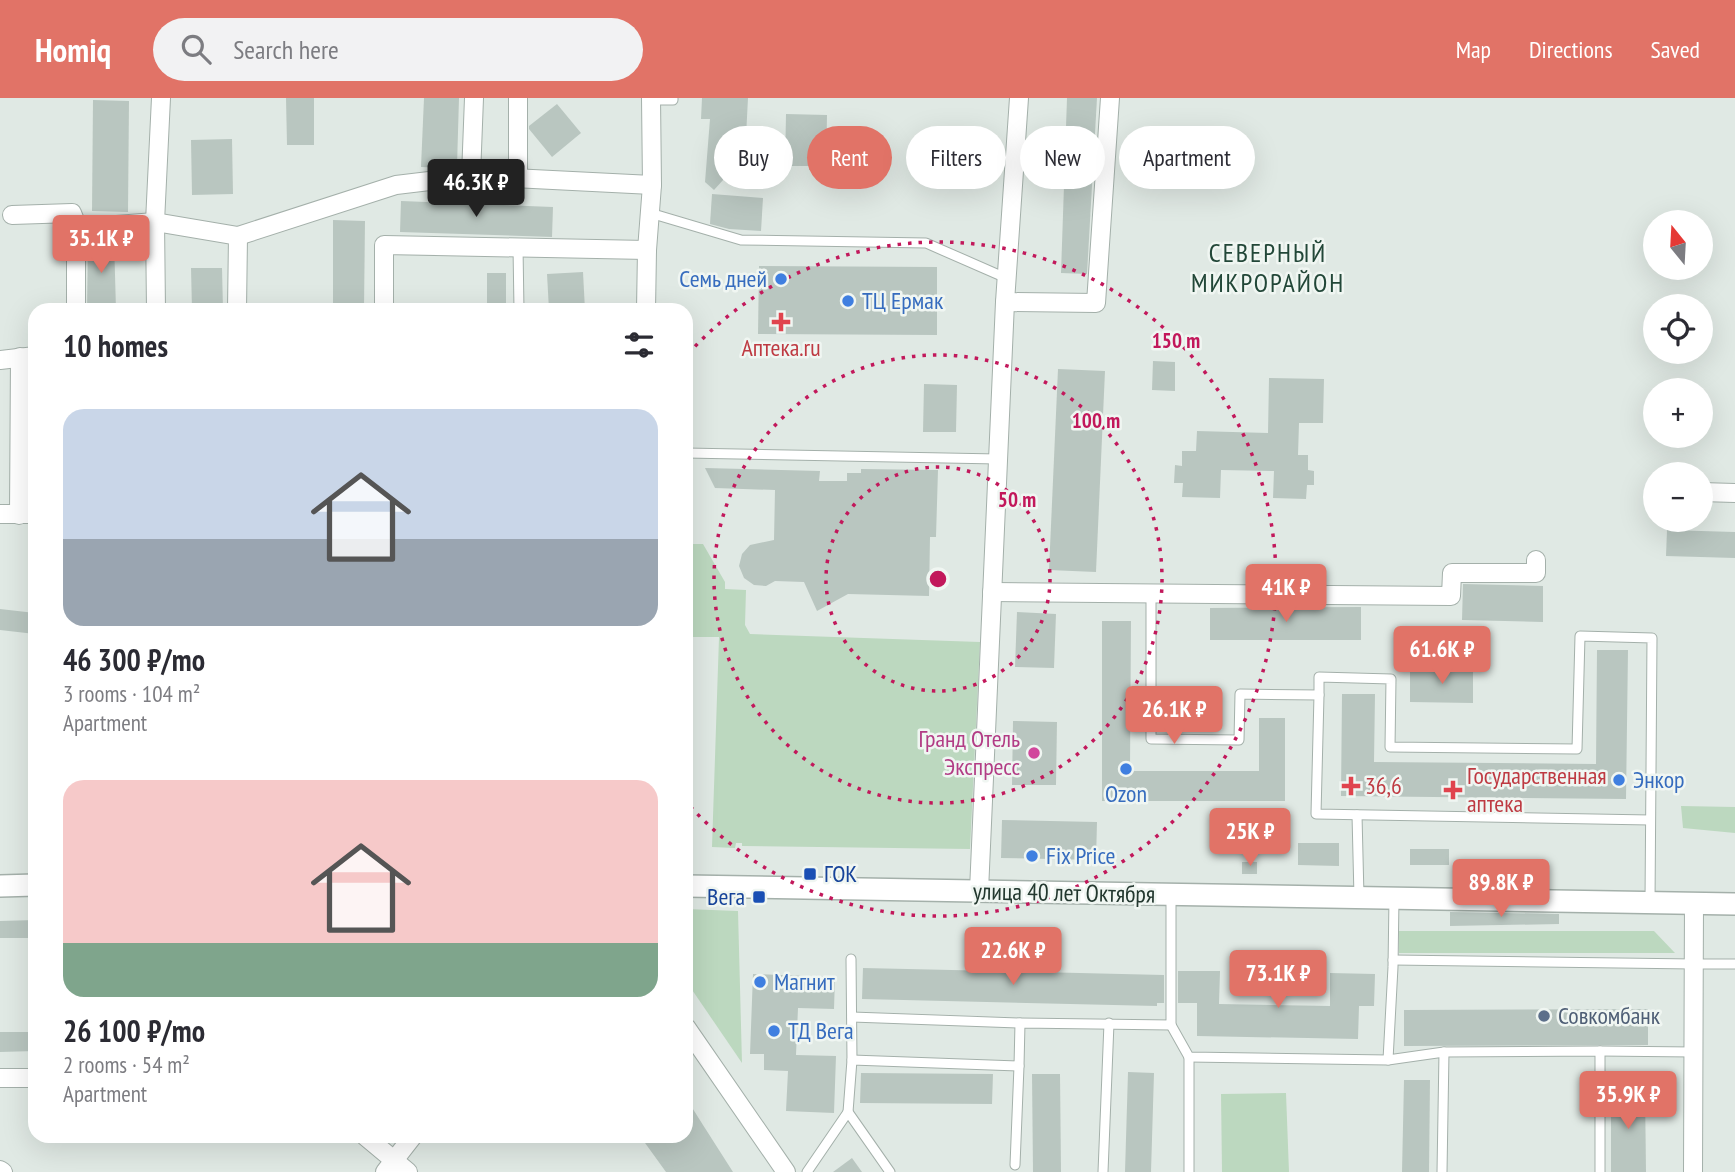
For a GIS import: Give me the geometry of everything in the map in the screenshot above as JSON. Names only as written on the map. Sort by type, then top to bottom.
[{"type":"street","points":[[156,303],[155,222],[161,98]]},
{"type":"street","points":[[471,176],[474,98]]},
{"type":"street","points":[[518,179],[519,98]]},
{"type":"street","points":[[979,891],[1006,278],[1019,98]]},
{"type":"street","points":[[1005,302],[1096,303],[1110,98]]},
{"type":"street","points":[[646,303],[652,185],[651,99]]},
{"type":"street","points":[[78,228],[155,222],[238,236],[396,185],[471,176],[652,185]]},
{"type":"street","points":[[12,215],[72,213],[78,228],[76,303]]},
{"type":"street","points":[[237,303],[238,236]]},
{"type":"street","points":[[384,303],[384,245],[647,250]]},
{"type":"street","points":[[0,360],[28,356],[27,514],[0,514]]},
{"type":"street","points":[[1713,492],[1735,493]]},
{"type":"street","points":[[992,592],[1451,596],[1452,573],[1536,573],[1536,561]]},
{"type":"street","points":[[0,886],[28,885]]},
{"type":"street","name":"улица 40 лет Октября","points":[[693,886],[1735,904]]},
{"type":"street","points":[[1692,1172],[1694,904]]},
{"type":"street","points":[[693,1037],[786,1172]]},
{"type":"street","points":[[0,1078],[28,1078]]},
{"type":"street","points":[[372,1143],[395,1168],[409,1143]]},
{"type":"lane","points":[[651,99],[673,98]]},
{"type":"lane","points":[[650,213],[741,240],[926,243],[1006,278]]},
{"type":"lane","points":[[518,247],[519,303]]},
{"type":"lane","points":[[693,453],[998,459]]},
{"type":"lane","points":[[1151,593],[1151,739],[1239,740],[1240,694],[1319,695]]},
{"type":"lane","points":[[1650,820],[1316,814],[1319,677],[1391,679],[1390,747],[1577,749],[1580,636],[1651,638],[1650,903]]},
{"type":"lane","points":[[1357,815],[1359,898]]},
{"type":"lane","points":[[1171,895],[1171,1025],[1189,1058],[1189,1172]]},
{"type":"lane","points":[[1388,1060],[1394,898]]},
{"type":"lane","points":[[807,1172],[848,1112],[852,1060],[851,959]]},
{"type":"lane","points":[[1393,960],[1735,964]]},
{"type":"lane","points":[[852,1017],[1171,1025]]},
{"type":"lane","points":[[1015,1165],[1020,1023]]},
{"type":"lane","points":[[1103,1172],[1109,1023]]},
{"type":"lane","points":[[1600,1051],[1600,1172]]},
{"type":"lane","points":[[1189,1058],[1388,1060],[1444,1052],[1693,1052]]},
{"type":"lane","points":[[1442,1172],[1444,1052]]},
{"type":"lane","points":[[852,1060],[1019,1066]]},
{"type":"lane","points":[[848,1112],[890,1172]]},
{"type":"green space","points":[[693,544],[703,544],[725,582],[725,589],[746,590],[745,625],[750,634],[980,642],[970,849],[742,846],[742,843],[736,843],[735,848],[712,847],[719,637],[693,637]]},
{"type":"green space","points":[[1681,806],[1735,807],[1735,833],[1683,828]]},
{"type":"green space","points":[[693,909],[738,911],[742,1063],[693,991]]},
{"type":"green space","points":[[1399,931],[1654,931],[1675,953],[1399,953]]},
{"type":"green space","points":[[1286,1093],[1289,1172],[1222,1172],[1221,1094]]},
{"type":"building","points":[[286,98],[314,98],[314,145],[287,145]]},
{"type":"building","points":[[424,98],[459,98],[457,166],[421,167]]},
{"type":"building","points":[[702,98],[748,98],[747,126],[714,126],[714,190],[705,182],[710,119],[701,119]]},
{"type":"building","points":[[1067,98],[1097,98],[1095,126],[1066,126]]},
{"type":"building","points":[[93,100],[129,101],[128,212],[92,211]]},
{"type":"building","points":[[557,104],[581,133],[552,157],[529,126]]},
{"type":"building","points":[[786,114],[827,115],[827,126],[807,126],[807,166],[793,166],[793,126],[786,126]]},
{"type":"building","points":[[232,139],[233,194],[192,195],[191,140]]},
{"type":"building","points":[[1064,189],[1092,189],[1087,274],[1061,273]]},
{"type":"building","points":[[712,194],[763,198],[761,231],[729,229],[710,224]]},
{"type":"building","points":[[401,201],[553,207],[552,237],[400,232]]},
{"type":"building","points":[[333,220],[365,221],[364,303],[333,303]]},
{"type":"building","points":[[114,239],[116,303],[87,303],[88,240]]},
{"type":"building","name":"ТЦ Ермак","points":[[759,266],[937,267],[937,335],[758,334]]},
{"type":"building","points":[[191,268],[222,268],[223,303],[192,303]]},
{"type":"building","points":[[583,272],[585,303],[549,303],[547,274]]},
{"type":"building","points":[[487,273],[506,273],[506,303],[487,303]]},
{"type":"building","points":[[1153,361],[1175,362],[1175,391],[1152,390]]},
{"type":"building","points":[[1058,369],[1105,371],[1096,572],[1049,570]]},
{"type":"building","points":[[1269,378],[1324,379],[1323,423],[1299,423],[1298,455],[1308,455],[1308,470],[1314,471],[1314,485],[1307,485],[1306,499],[1273,498],[1274,471],[1221,470],[1220,498],[1182,497],[1183,483],[1174,483],[1175,465],[1182,466],[1182,451],[1196,451],[1197,431],[1268,433]]},
{"type":"building","points":[[924,384],[957,385],[956,432],[923,432]]},
{"type":"building","points":[[705,468],[820,471],[819,481],[847,481],[847,473],[861,473],[861,469],[938,470],[936,537],[930,537],[929,596],[848,594],[817,611],[804,582],[775,581],[766,586],[754,585],[744,578],[739,566],[742,554],[750,545],[774,540],[775,490],[715,488]]},
{"type":"building","points":[[1667,532],[1735,532],[1735,558],[1666,556]]},
{"type":"building","points":[[1463,584],[1543,586],[1543,622],[1462,620]]},
{"type":"building","points":[[1361,607],[1361,640],[1210,640],[1210,608]]},
{"type":"building","points":[[0,609],[28,612],[28,633],[0,630]]},
{"type":"building","points":[[1017,612],[1056,614],[1054,668],[1015,667]]},
{"type":"building","points":[[1102,621],[1131,621],[1130,771],[1259,771],[1259,718],[1285,718],[1285,801],[1102,801]]},
{"type":"building","points":[[1597,650],[1628,650],[1626,799],[1341,796],[1342,694],[1375,694],[1374,762],[1596,764]]},
{"type":"building","points":[[1410,669],[1473,669],[1473,703],[1410,702]]},
{"type":"building","points":[[1013,721],[1057,722],[1056,785],[1012,785]]},
{"type":"building","points":[[1002,820],[1097,822],[1096,860],[1001,858]]},
{"type":"building","points":[[1298,843],[1339,843],[1339,866],[1298,865]]},
{"type":"building","points":[[1410,849],[1449,849],[1449,865],[1410,865]]},
{"type":"building","points":[[1242,862],[1257,862],[1257,874],[1242,874]]},
{"type":"building","points":[[1450,912],[1559,914],[1559,924],[1450,926]]},
{"type":"building","points":[[28,920],[28,938],[0,938],[0,921]]},
{"type":"building","points":[[863,968],[1164,975],[1164,1003],[1157,1003],[1157,1006],[862,999]]},
{"type":"building","points":[[1178,971],[1220,971],[1219,1004],[1330,1006],[1330,973],[1375,974],[1374,1006],[1359,1006],[1358,1039],[1197,1036],[1197,1003],[1178,1003]]},
{"type":"building","name":"ТД Вега","points":[[753,974],[835,977],[834,1009],[798,1008],[796,1055],[836,1056],[834,1113],[786,1111],[788,1071],[764,1070],[764,1054],[750,1054]]},
{"type":"building","points":[[1648,1009],[1648,1045],[1404,1046],[1404,1010]]},
{"type":"building","points":[[0,1032],[28,1032],[28,1051],[0,1052]]},
{"type":"building","points":[[1128,1072],[1154,1073],[1151,1172],[1125,1172]]},
{"type":"building","points":[[861,1073],[993,1074],[992,1104],[860,1103]]},
{"type":"building","points":[[1032,1074],[1060,1074],[1061,1172],[1033,1172]]},
{"type":"building","points":[[1404,1080],[1430,1080],[1429,1172],[1402,1172]]},
{"type":"building","points":[[1611,1090],[1645,1090],[1646,1172],[1611,1172]]},
{"type":"building","points":[[693,1109],[733,1172],[666,1172],[645,1143],[693,1143]]},
{"type":"building","points":[[852,1158],[862,1172],[833,1172]]},
{"type":"place","name":"Семь дней","points":[[781,279]]},
{"type":"place","name":"ТЦ Ермак","points":[[848,301]]},
{"type":"place","name":"Аптека.ru","points":[[781,322]]},
{"type":"place","name":"Гранд Отель Экспресс","points":[[1034,753]]},
{"type":"place","name":"Ozon","points":[[1126,769]]},
{"type":"place","name":"Энкор","points":[[1619,780]]},
{"type":"place","name":"36,6","points":[[1351,786]]},
{"type":"place","name":"Государственная аптека","points":[[1453,790]]},
{"type":"place","name":"Fix Price","points":[[1032,856]]},
{"type":"place","name":"ГОК","points":[[810,874]]},
{"type":"place","name":"Вега","points":[[759,897]]},
{"type":"place","name":"Магнит","points":[[760,982]]},
{"type":"place","name":"Совкомбанк","points":[[1544,1016]]},
{"type":"place","name":"ТД Вега","points":[[774,1031]]},
{"type":"district","name":"СЕВЕРНЫЙ МИКРОРАЙОН","points":[[1268,268]]}]
